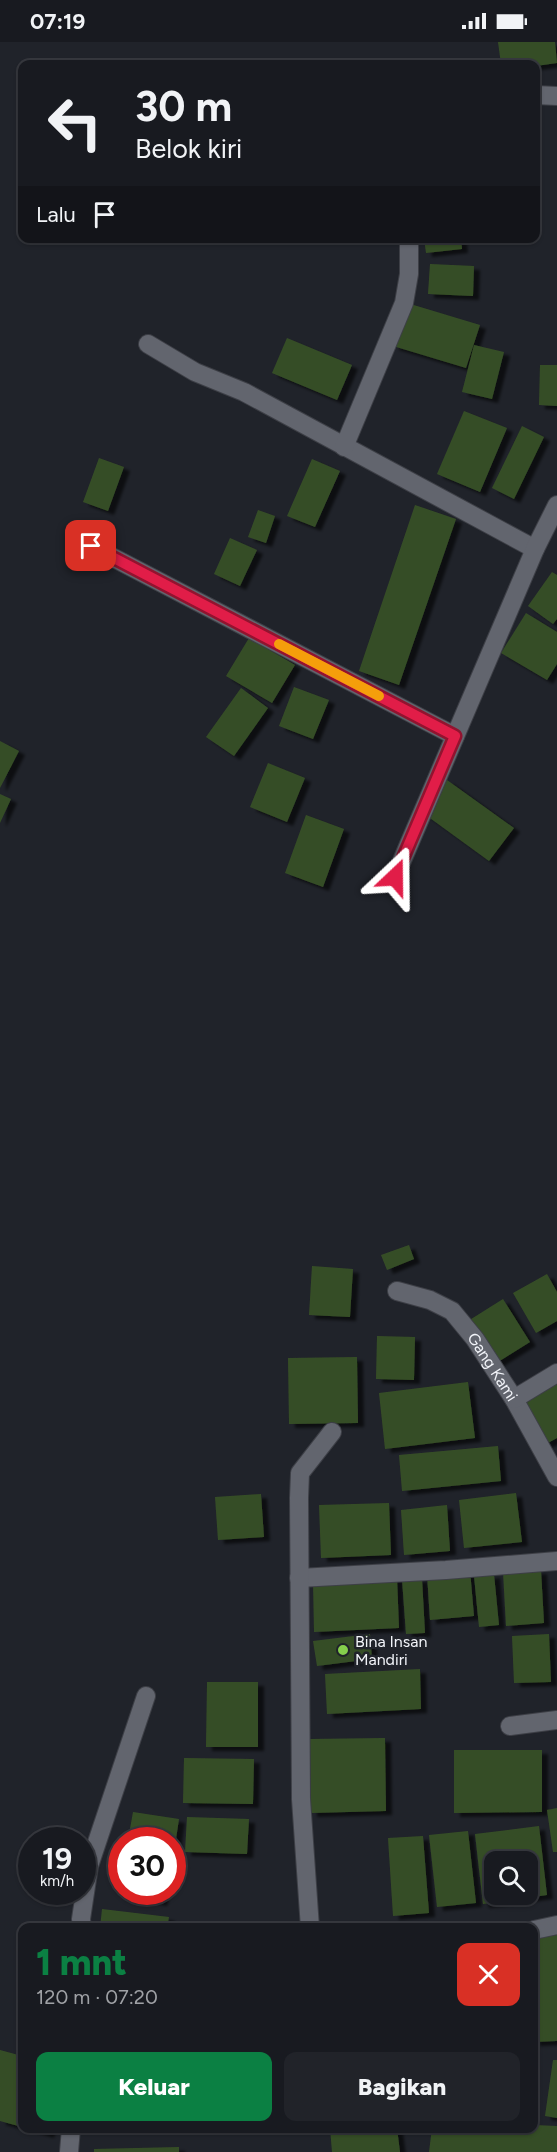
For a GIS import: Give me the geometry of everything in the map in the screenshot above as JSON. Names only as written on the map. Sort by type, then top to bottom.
[{"type":"street","points":[[540,95],[557,96]]},
{"type":"street","points":[[344,447],[404,303],[410,274],[409,243]]},
{"type":"street","points":[[148,344],[195,372],[244,392],[535,549]]},
{"type":"street","points":[[395,877],[535,549],[557,506]]},
{"type":"street","points":[[91,546],[455,736]]},
{"type":"street","name":"Gang Kami","points":[[397,1291],[430,1300],[452,1311],[475,1339],[514,1399],[557,1477]]},
{"type":"street","points":[[514,1399],[557,1373]]},
{"type":"street","points":[[310,1923],[301,1799],[298,1578],[300,1473],[332,1432]]},
{"type":"street","points":[[298,1578],[557,1561]]},
{"type":"street","points":[[81,1923],[89,1866],[146,1696]]},
{"type":"street","points":[[510,1726],[557,1720]]},
{"type":"street","points":[[538,1929],[557,1925]]},
{"type":"street","points":[[69,2152],[71,2133]]},
{"type":"building","points":[[498,42],[555,42],[557,63],[540,65],[540,60],[500,60]]},
{"type":"building","points":[[425,243],[461,243],[462,249],[426,253]]},
{"type":"building","points":[[430,264],[474,266],[473,296],[428,294]]},
{"type":"building","points":[[407,303],[480,325],[466,368],[393,346]]},
{"type":"building","points":[[287,338],[352,365],[337,400],[272,373]]},
{"type":"building","points":[[474,345],[504,352],[492,399],[462,392]]},
{"type":"building","points":[[540,365],[557,365],[557,406],[539,405]]},
{"type":"building","points":[[464,411],[507,428],[480,492],[437,474]]},
{"type":"building","points":[[522,426],[544,437],[514,499],[492,488]]},
{"type":"building","points":[[99,458],[124,467],[108,511],[83,502]]},
{"type":"building","points":[[312,459],[340,471],[315,527],[287,516]]},
{"type":"building","points":[[415,505],[456,519],[399,685],[359,671]]},
{"type":"building","points":[[258,510],[275,516],[266,543],[248,537]]},
{"type":"building","points":[[230,538],[257,550],[240,586],[214,574]]},
{"type":"building","points":[[552,572],[557,575],[557,619],[553,624],[528,606]]},
{"type":"building","points":[[526,613],[557,632],[557,664],[547,680],[501,653]]},
{"type":"building","points":[[249,638],[295,665],[272,703],[226,676]]},
{"type":"building","points":[[294,687],[329,700],[313,739],[279,726]]},
{"type":"building","points":[[241,688],[268,708],[234,756],[206,737]]},
{"type":"building","points":[[0,741],[19,751],[0,788]]},
{"type":"building","points":[[268,763],[305,778],[287,822],[250,807]]},
{"type":"building","points":[[447,780],[514,828],[489,861],[423,813]]},
{"type":"building","points":[[0,794],[11,799],[0,823]]},
{"type":"building","points":[[306,815],[344,829],[323,887],[285,873]]},
{"type":"building","points":[[409,1245],[414,1259],[387,1270],[381,1255]]},
{"type":"building","points":[[312,1266],[353,1269],[350,1317],[309,1315]]},
{"type":"building","points":[[547,1274],[557,1292],[557,1321],[536,1333],[513,1293]]},
{"type":"building","points":[[503,1299],[530,1342],[495,1364],[468,1321]]},
{"type":"building","points":[[377,1336],[415,1337],[414,1380],[376,1379]]},
{"type":"building","points":[[357,1357],[358,1423],[289,1424],[288,1358]]},
{"type":"building","points":[[468,1382],[475,1438],[385,1449],[379,1393]]},
{"type":"building","points":[[557,1382],[557,1438],[546,1444],[522,1403]]},
{"type":"building","points":[[498,1446],[501,1481],[402,1491],[399,1455]]},
{"type":"building","points":[[516,1493],[522,1542],[464,1548],[459,1500]]},
{"type":"building","points":[[261,1494],[264,1537],[218,1540],[215,1497]]},
{"type":"building","points":[[389,1503],[391,1555],[321,1558],[319,1505]]},
{"type":"building","points":[[447,1505],[450,1551],[404,1555],[401,1510]]},
{"type":"building","points":[[470,1570],[474,1616],[430,1620],[427,1574]]},
{"type":"building","points":[[541,1570],[544,1623],[506,1626],[503,1572]]},
{"type":"building","points":[[494,1574],[499,1625],[479,1627],[474,1576]]},
{"type":"building","points":[[397,1577],[399,1628],[314,1632],[313,1581]]},
{"type":"building","points":[[422,1578],[425,1633],[406,1634],[402,1579]]},
{"type":"building","name":"Bina Insan Mandiri","points":[[370,1634],[372,1659],[317,1666],[313,1641]]},
{"type":"building","points":[[549,1634],[551,1682],[514,1683],[512,1636]]},
{"type":"building","points":[[420,1669],[421,1709],[327,1714],[325,1674]]},
{"type":"building","points":[[207,1682],[258,1682],[258,1747],[206,1747]]},
{"type":"building","points":[[385,1738],[386,1811],[311,1813],[310,1739]]},
{"type":"building","points":[[454,1750],[542,1750],[542,1812],[454,1813]]},
{"type":"building","points":[[184,1758],[254,1759],[253,1804],[183,1803]]},
{"type":"building","points":[[557,1808],[557,1852],[553,1852],[547,1810]]},
{"type":"building","points":[[133,1812],[179,1819],[178,1827],[130,1827]]},
{"type":"building","points":[[187,1817],[249,1819],[247,1854],[186,1852]]},
{"type":"building","points":[[539,1826],[547,1895],[538,1896],[538,1851],[484,1851],[483,1904],[475,1834]]},
{"type":"building","points":[[468,1831],[476,1903],[437,1907],[429,1835]]},
{"type":"building","points":[[423,1836],[429,1913],[393,1916],[388,1838]]},
{"type":"building","points":[[102,1909],[169,1917],[168,1923],[101,1923]]},
{"type":"building","points":[[557,1935],[557,2041],[538,2042],[538,1937]]},
{"type":"building","points":[[0,2050],[18,2055],[18,2126],[0,2121]]},
{"type":"building","points":[[553,2060],[557,2060],[557,2118],[545,2116]]},
{"type":"building","points":[[538,2125],[557,2126],[557,2152],[429,2152],[431,2133],[538,2133]]},
{"type":"building","points":[[330,2133],[398,2133],[400,2152],[332,2152]]},
{"type":"building","points":[[179,2147],[179,2152],[94,2152],[94,2149]]},
{"type":"slow traffic","points":[[279,644],[379,696]]},
{"type":"place","name":"Bina Insan Mandiri","points":[[343,1650]]},
{"type":"route","points":[[91,546],[455,736],[395,877]]}]
